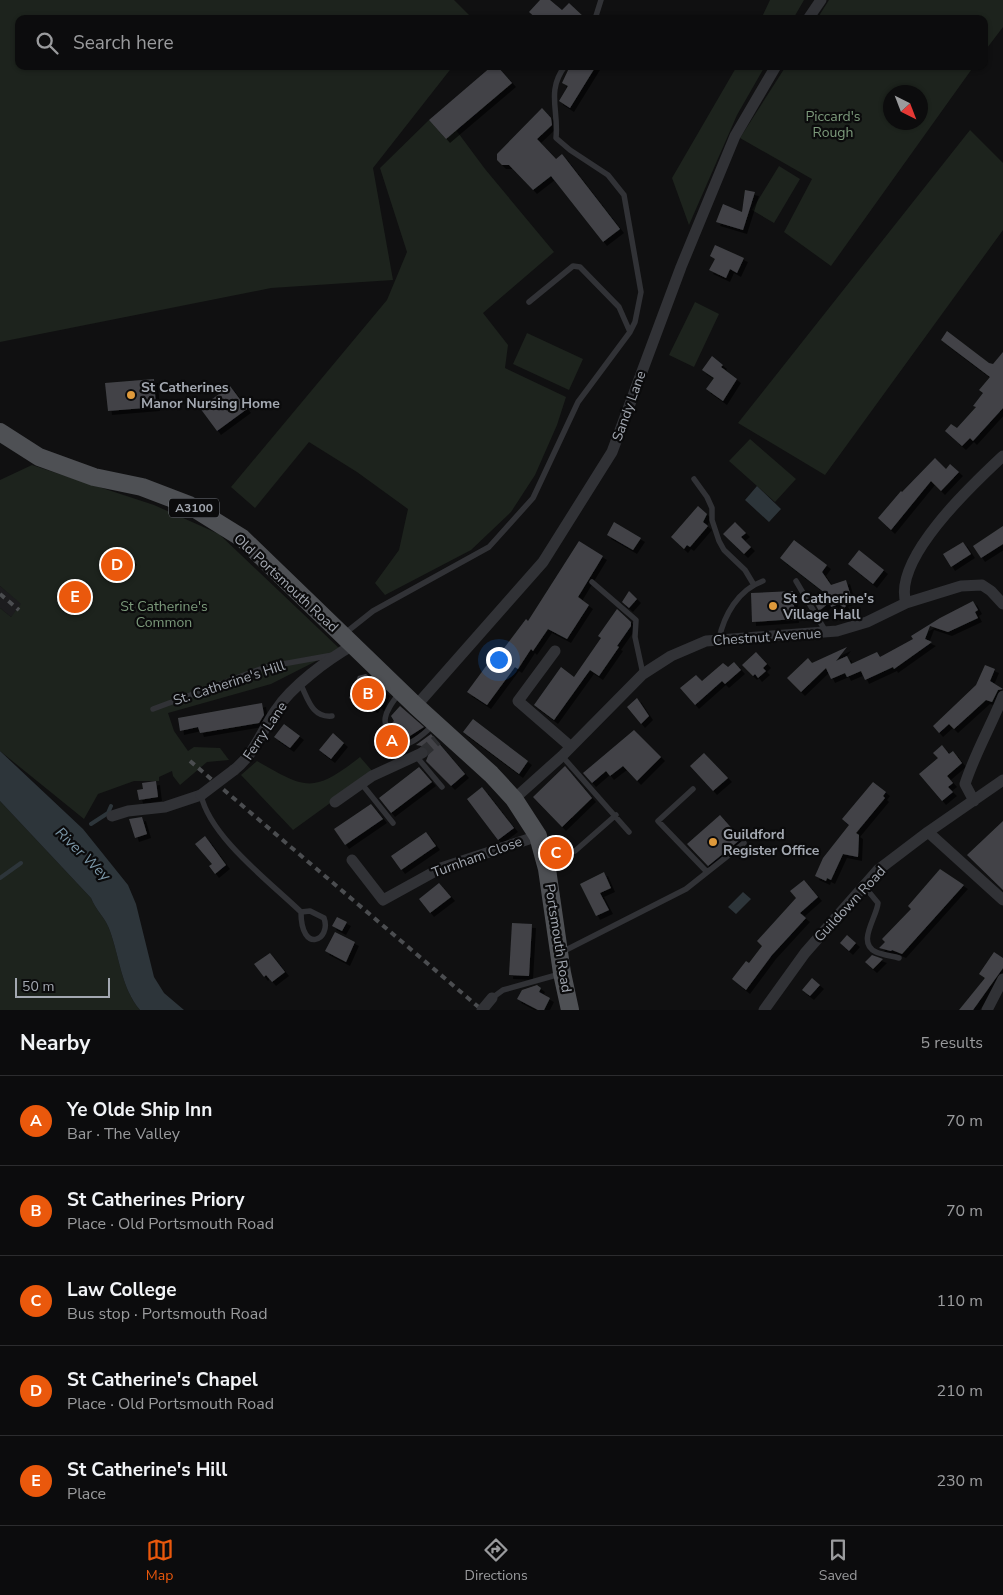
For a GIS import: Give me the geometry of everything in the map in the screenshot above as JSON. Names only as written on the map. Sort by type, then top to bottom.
[{"type":"main road","name":"Old Portsmouth Road","points":[[0,432],[38,457],[94,477],[142,487],[189,504],[242,538],[416,706]]},
{"type":"main road","name":"Portsmouth Road","points":[[416,706],[439,733],[491,774],[514,799],[538,836],[547,869],[562,973],[570,1010]]},
{"type":"street","points":[[811,15],[821,0]]},
{"type":"street","name":"Sandy Lane","points":[[416,706],[543,562],[612,452],[681,267],[735,136],[774,70]]},
{"type":"street","points":[[906,603],[903,593],[905,578],[927,538],[958,498],[1003,456]]},
{"type":"street","name":"Chestnut Avenue","points":[[514,799],[562,756],[643,674],[671,656],[706,641],[837,631],[868,622],[906,603],[961,586],[982,585],[1002,598]]},
{"type":"street","name":"Ferry Lane","points":[[112,816],[128,811],[165,807],[201,795],[244,763],[277,709],[335,655],[348,640]]},
{"type":"street","points":[[555,651],[518,701],[571,747]]},
{"type":"street","points":[[974,801],[965,784],[974,756],[991,725],[1003,696]]},
{"type":"street","points":[[335,802],[361,783],[419,755]]},
{"type":"street","name":"Guildown Road","points":[[764,1010],[805,953],[878,870],[928,832],[1003,780]]},
{"type":"street","points":[[928,832],[1003,900]]},
{"type":"street","name":"Turnham Close","points":[[352,860],[383,900],[441,868],[538,836]]},
{"type":"street","points":[[987,1010],[1003,979]]},
{"type":"street","points":[[482,1010],[492,998]]},
{"type":"lane","points":[[596,15],[601,0]]},
{"type":"lane","points":[[348,640],[374,611],[489,547],[533,498],[578,402],[630,332],[635,322],[641,292],[624,195],[608,175],[570,150],[556,138],[558,120],[553,95],[554,82],[562,70]]},
{"type":"lane","points":[[529,302],[573,266],[580,267],[619,307],[630,332]]},
{"type":"lane","points":[[694,479],[707,497],[712,508],[719,542],[724,550],[745,570],[754,585]]},
{"type":"lane","points":[[719,640],[722,623],[732,606],[754,585],[763,581]]},
{"type":"lane","points":[[796,581],[826,632]]},
{"type":"lane","points":[[592,582],[636,620],[634,637],[643,674]]},
{"type":"lane","name":"St. Catherine's Hill","points":[[153,708],[266,668],[335,655]]},
{"type":"lane","points":[[301,685],[310,705],[317,713],[324,717],[332,716]]},
{"type":"lane","points":[[401,692],[385,712],[384,729],[394,745],[398,746],[418,738],[439,733]]},
{"type":"lane","points":[[419,755],[442,787]]},
{"type":"lane","points":[[562,756],[629,832]]},
{"type":"lane","points":[[361,783],[393,823]]},
{"type":"lane","points":[[692,789],[658,821],[707,872]]},
{"type":"lane","points":[[201,795],[204,809],[212,823],[246,861],[301,912],[303,933],[308,938],[314,940],[320,937],[325,931],[324,918],[310,911],[301,912]]},
{"type":"lane","points":[[575,851],[616,815]]},
{"type":"lane","points":[[559,954],[686,889],[744,843]]},
{"type":"lane","points":[[864,886],[878,903],[867,936],[868,945],[875,952],[899,958]]},
{"type":"lane","points":[[492,998],[503,990],[562,973]]},
{"type":"shaded area","points":[[0,586],[22,604],[19,610],[11,617],[0,608]]},
{"type":"green space","points":[[0,0],[454,0],[469,15],[15,15],[15,70],[450,70],[373,168],[393,280],[271,288],[0,342]]},
{"type":"green space","points":[[770,0],[804,0],[795,15],[763,15]]},
{"type":"green space","points":[[829,0],[1003,0],[1003,27],[988,47],[988,15],[820,15]]},
{"type":"green space","points":[[735,70],[763,70],[737,115],[689,225],[672,178]]},
{"type":"green space","name":"Piccard's Rough","points":[[783,70],[971,70],[831,266],[784,232],[812,179],[740,138]]},
{"type":"green space","points":[[429,120],[446,139],[456,130],[485,169],[554,252],[483,313],[508,345],[505,368],[566,397],[557,425],[535,475],[511,512],[471,550],[385,595],[375,583],[399,550],[408,509],[357,472],[309,442],[255,508],[231,487],[387,300],[407,252],[380,168]]},
{"type":"green space","points":[[970,130],[1003,163],[1003,230],[825,475],[738,423]]},
{"type":"green space","points":[[779,166],[800,179],[774,223],[752,210]]},
{"type":"green space","points":[[695,302],[719,314],[694,367],[669,355]]},
{"type":"green space","points":[[527,333],[583,359],[569,390],[513,364]]},
{"type":"green space","points":[[750,439],[796,479],[775,502],[729,461]]},
{"type":"green space","name":"St Catherine's Common","points":[[32,465],[154,505],[219,534],[340,649],[271,684],[168,713],[174,731],[188,751],[194,747],[220,748],[229,760],[207,762],[180,785],[173,776],[172,771],[159,777],[159,781],[134,781],[98,794],[84,819],[0,751],[0,608],[11,617],[21,604],[0,586],[0,480]]},
{"type":"green space","points":[[360,757],[373,772],[293,830],[241,775],[257,761],[299,782],[320,782],[344,769]]},
{"type":"green space","points":[[0,801],[91,898],[108,926],[125,982],[140,1010],[0,1010]]},
{"type":"water","points":[[757,486],[781,509],[769,522],[745,500]]},
{"type":"water","name":"River Wey","points":[[0,751],[83,829],[128,885],[136,904],[154,977],[164,993],[184,1010],[140,1010],[125,982],[108,926],[91,898],[0,801]]},
{"type":"water","points":[[743,892],[751,899],[736,914],[728,907]]},
{"type":"building","points":[[540,0],[550,0],[562,10],[569,3],[582,15],[532,15],[529,12]]},
{"type":"building","points":[[487,70],[501,70],[512,83],[446,139],[429,120]]},
{"type":"building","points":[[568,70],[594,70],[570,108],[559,101],[568,86],[562,83]]},
{"type":"building","points":[[542,108],[551,118],[552,125],[537,139],[556,159],[562,154],[620,229],[603,242],[551,176],[533,190],[509,165],[502,165],[497,160],[497,154]]},
{"type":"building","points":[[745,190],[755,192],[743,230],[716,222],[723,204],[742,212]]},
{"type":"building","points":[[715,245],[744,258],[737,273],[730,269],[726,278],[709,270],[715,259],[710,256]]},
{"type":"building","points":[[947,331],[989,363],[993,364],[1003,352],[1003,408],[973,441],[970,438],[962,446],[945,431],[951,424],[957,428],[976,407],[973,406],[983,393],[979,390],[990,377],[941,340]]},
{"type":"building","points":[[712,356],[723,365],[721,367],[737,379],[723,401],[706,389],[714,378],[702,370]]},
{"type":"building","name":"St Catherines Manor Nursing Home","points":[[154,379],[156,407],[108,411],[105,383]]},
{"type":"building","points":[[230,386],[247,409],[217,431],[200,408]]},
{"type":"building","points":[[935,458],[946,469],[950,464],[959,472],[941,491],[931,481],[891,530],[878,518],[901,491]]},
{"type":"building","points":[[698,506],[707,514],[703,522],[708,526],[690,547],[687,545],[684,549],[671,537]]},
{"type":"building","points":[[614,522],[641,538],[633,550],[607,535]]},
{"type":"building","points":[[735,522],[746,533],[741,537],[751,547],[744,554],[723,534]]},
{"type":"building","points":[[1003,526],[1003,544],[981,558],[973,546]]},
{"type":"building","points":[[794,540],[827,565],[822,572],[831,585],[846,580],[852,600],[844,603],[846,606],[844,608],[839,604],[831,607],[830,602],[819,611],[814,602],[825,593],[780,558]]},
{"type":"building","points":[[579,541],[603,556],[578,597],[589,605],[567,639],[548,629],[533,651],[531,649],[518,669],[515,667],[487,705],[467,692],[495,654],[498,656],[526,619],[528,621]]},
{"type":"building","points":[[963,542],[971,554],[951,567],[943,554]]},
{"type":"building","points":[[124,550],[133,561],[110,579],[101,568]]},
{"type":"building","points":[[859,550],[884,570],[873,584],[848,564]]},
{"type":"building","points":[[629,591],[637,599],[629,608],[622,602]]},
{"type":"building","name":"St Catherine's Village Hall","points":[[793,591],[795,619],[752,622],[751,593]]},
{"type":"building","points":[[973,601],[978,610],[975,612],[978,618],[948,632],[930,626],[925,639],[932,642],[894,669],[893,667],[865,680],[861,671],[847,677],[845,673],[831,679],[826,668],[801,692],[787,678],[808,658],[812,663],[847,647],[836,661],[847,656],[851,664],[877,652],[880,657],[913,639],[911,636],[940,618]]},
{"type":"building","points":[[617,609],[631,622],[631,626],[599,676],[590,670],[554,720],[534,705],[561,667],[574,677],[601,638],[598,636]]},
{"type":"building","points":[[756,652],[767,664],[763,668],[766,671],[758,678],[755,674],[753,676],[742,665]]},
{"type":"building","points":[[734,662],[741,670],[725,684],[722,681],[695,705],[680,688],[696,675],[702,681],[723,663],[728,667]]},
{"type":"building","points":[[985,665],[995,669],[990,681],[1003,689],[998,690],[992,702],[986,700],[954,729],[949,724],[939,733],[933,726],[976,685]]},
{"type":"building","points":[[366,674],[386,692],[380,707],[377,704],[374,709],[349,698],[358,676]]},
{"type":"building","points":[[637,698],[649,716],[641,724],[627,707]]},
{"type":"building","points":[[262,703],[264,715],[259,723],[200,733],[198,727],[180,731],[178,718]]},
{"type":"building","points":[[400,706],[424,727],[402,741],[392,732],[390,725],[394,721],[391,716]]},
{"type":"building","points":[[473,719],[528,761],[519,774],[463,732]]},
{"type":"building","points":[[284,724],[300,736],[290,748],[274,737]]},
{"type":"building","points":[[634,730],[661,757],[637,781],[623,766],[610,776],[606,771],[592,783],[583,773]]},
{"type":"building","points":[[333,733],[344,743],[331,759],[319,750]]},
{"type":"building","points":[[431,734],[465,774],[451,786],[426,761],[429,753],[427,747],[416,745]]},
{"type":"building","points":[[942,745],[949,754],[953,751],[962,763],[947,776],[953,783],[948,787],[953,792],[942,801],[919,774],[938,758],[933,753]]},
{"type":"building","points":[[704,753],[728,778],[713,791],[690,766]]},
{"type":"building","points":[[565,766],[592,798],[562,827],[533,797]]},
{"type":"building","points":[[419,767],[432,782],[391,813],[379,798]]},
{"type":"building","points":[[156,781],[158,797],[139,800],[137,790],[143,789],[142,783]]},
{"type":"building","points":[[873,782],[886,792],[883,796],[885,798],[856,833],[859,835],[858,857],[843,854],[831,880],[827,878],[826,881],[815,876],[823,858],[849,825],[842,819]]},
{"type":"building","points":[[482,787],[514,828],[498,840],[467,799]]},
{"type":"building","points":[[371,804],[383,819],[345,845],[334,829]]},
{"type":"building","name":"Guildford Register Office","points":[[720,815],[741,839],[708,866],[687,844]]},
{"type":"building","points":[[142,817],[147,834],[135,838],[129,819]]},
{"type":"building","points":[[1003,821],[1003,890],[967,855]]},
{"type":"building","points":[[426,832],[436,846],[401,870],[391,856]]},
{"type":"building","points":[[205,836],[226,865],[215,874],[209,866],[212,864],[195,844]]},
{"type":"building","points":[[940,869],[964,885],[902,954],[879,948],[885,942],[882,939],[911,909],[908,906]]},
{"type":"building","points":[[604,872],[611,888],[600,893],[609,910],[596,916],[580,884]]},
{"type":"building","points":[[804,880],[818,897],[800,913],[806,918],[772,955],[746,990],[732,979],[746,961],[749,963],[762,946],[757,941],[796,898],[790,891]]},
{"type":"building","points":[[439,883],[451,897],[430,913],[419,899]]},
{"type":"building","points":[[337,917],[347,922],[342,931],[332,926]]},
{"type":"building","points":[[512,923],[532,924],[529,976],[509,975]]},
{"type":"building","points":[[335,932],[355,942],[346,962],[325,951]]},
{"type":"building","points":[[847,935],[856,943],[849,951],[840,943]]},
{"type":"building","points":[[994,952],[1003,958],[1003,968],[973,1010],[959,1010],[985,978],[979,974]]},
{"type":"building","points":[[270,953],[285,972],[272,982],[266,975],[264,977],[254,964]]},
{"type":"building","points":[[872,955],[883,959],[873,969],[865,962]]},
{"type":"building","points":[[812,978],[820,985],[810,996],[802,990]]},
{"type":"building","points":[[537,985],[541,988],[539,992],[550,998],[544,1010],[538,1010],[517,999],[522,990]]},
{"type":"waterway","points":[[91,824],[108,813],[111,806]]},
{"type":"waterway","points":[[0,878],[21,863]]},
{"type":"tunnel","points":[[422,753],[437,740]]},
{"type":"railway","points":[[0,594],[19,610]]},
{"type":"railway","points":[[190,761],[482,1010]]},
{"type":"place","name":"St Catherines Manor Nursing Home","points":[[131,395]]},
{"type":"place","name":"St Catherine's Chapel","points":[[117,565]]},
{"type":"place","name":"St Catherine's Hill","points":[[75,597]]},
{"type":"place","name":"St Catherine's Village Hall","points":[[773,606]]},
{"type":"place","name":"St Catherines Priory","points":[[368,694]]},
{"type":"place","name":"Ye Olde Ship Inn","points":[[392,741]]},
{"type":"place","name":"Guildford Register Office","points":[[713,842]]},
{"type":"place","name":"Law College","points":[[556,853]]}]
